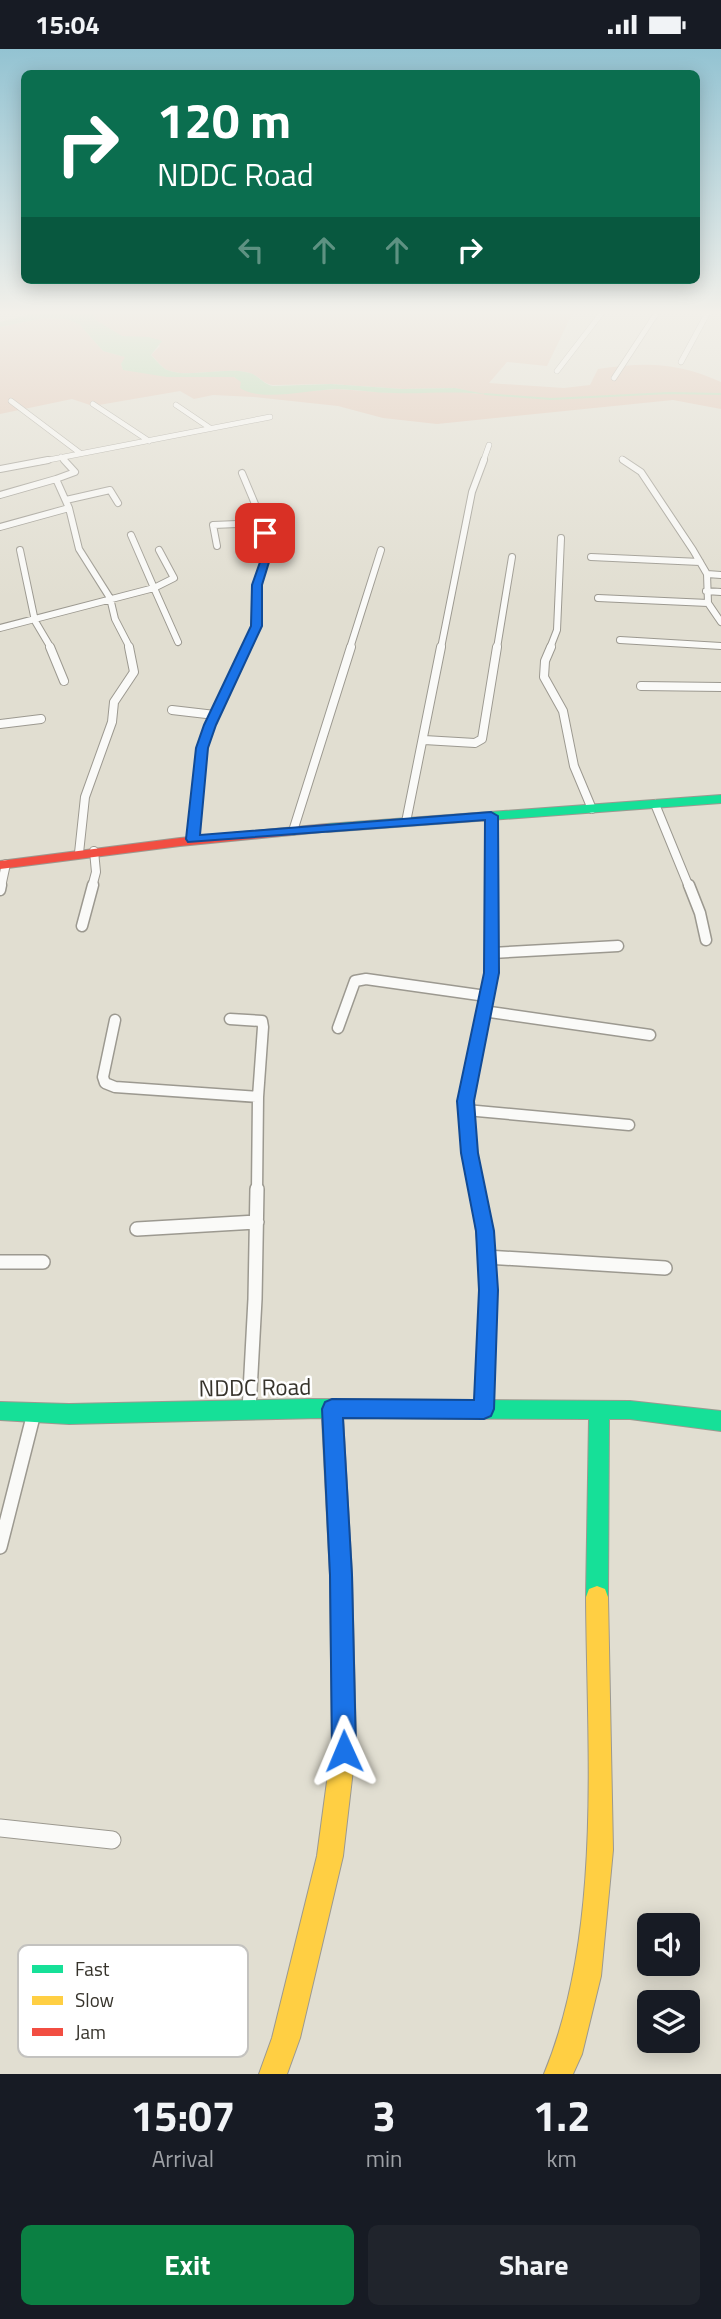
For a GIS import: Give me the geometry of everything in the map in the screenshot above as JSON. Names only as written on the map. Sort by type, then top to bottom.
[{"type":"street","points":[[20,408],[80,453]]},
{"type":"street","points":[[100,408],[149,441]]},
{"type":"street","points":[[181,408],[210,428]]},
{"type":"street","points":[[0,469],[270,417]]},
{"type":"street","points":[[406,822],[425,740],[472,492],[489,445]]},
{"type":"street","points":[[0,495],[75,472],[61,457]]},
{"type":"street","points":[[622,459],[641,473],[700,562],[707,574],[708,603],[721,622]]},
{"type":"street","points":[[193,839],[202,748],[257,626],[257,585],[264,562],[267,528],[262,523],[242,473]]},
{"type":"street","points":[[56,479],[69,508],[79,549],[110,598],[115,619],[130,649],[134,672],[114,702],[112,722],[85,797],[86,852],[96,872],[82,926]]},
{"type":"street","points":[[66,500],[110,490],[118,503]]},
{"type":"street","points":[[0,527],[69,508]]},
{"type":"street","points":[[217,546],[213,525],[262,523]]},
{"type":"street","points":[[131,535],[178,642]]},
{"type":"street","points":[[561,538],[557,631],[545,661],[544,677],[563,711],[574,767],[592,809]]},
{"type":"street","points":[[20,550],[35,621],[52,650],[64,681]]},
{"type":"street","points":[[293,831],[382,550]]},
{"type":"street","points":[[0,628],[154,589],[174,578],[159,551]]},
{"type":"street","points":[[425,740],[475,743],[482,739],[512,557]]},
{"type":"street","points":[[591,557],[700,562]]},
{"type":"street","points":[[707,574],[721,575]]},
{"type":"street","points":[[706,591],[721,592]]},
{"type":"street","points":[[598,598],[708,603]]},
{"type":"street","points":[[620,640],[721,646]]},
{"type":"street","points":[[641,686],[721,687]]},
{"type":"street","points":[[172,710],[215,715]]},
{"type":"street","points":[[0,724],[41,719]]},
{"type":"street","points":[[0,890],[3,865],[86,852],[193,839],[721,799]]},
{"type":"street","points":[[655,804],[700,913],[706,940]]},
{"type":"street","points":[[484,1409],[489,1290],[485,1231],[470,1153],[466,1101],[492,953],[491,816]]},
{"type":"street","points":[[492,953],[618,946]]},
{"type":"street","points":[[338,1028],[355,981],[366,979],[486,996]]},
{"type":"street","points":[[483,1011],[649,1035]]},
{"type":"street","points":[[230,1019],[262,1021],[264,1045],[258,1097],[257,1221],[249,1410]]},
{"type":"street","points":[[116,1020],[103,1077],[105,1083],[115,1087],[258,1097]]},
{"type":"street","points":[[466,1110],[629,1125]]},
{"type":"street","points":[[137,1229],[257,1221]]},
{"type":"street","points":[[486,1257],[666,1268]]},
{"type":"street","points":[[0,1262],[43,1262]]},
{"type":"street","points":[[273,2074],[286,2038],[330,1856],[344,1751],[341,1575],[332,1409]]},
{"type":"street","points":[[558,2074],[568,2054],[587,1976],[600,1850],[597,1582],[599,1410]]},
{"type":"street","name":"NDDC Road","points":[[0,1412],[630,1410],[721,1421]]},
{"type":"street","points":[[0,1547],[7,1494],[34,1413]]},
{"type":"street","points":[[0,1828],[112,1840]]},
{"type":"shaded area","points":[[0,408],[26,408],[0,414]]},
{"type":"shaded area","points":[[347,408],[589,408],[437,424],[383,418]]},
{"type":"traffic: fast","points":[[327,828],[721,799]]},
{"type":"traffic: fast","points":[[0,1411],[69,1414],[309,1408],[630,1410],[721,1421]]},
{"type":"traffic: fast","points":[[332,1409],[341,1575],[344,1744]]},
{"type":"traffic: fast","points":[[597,1597],[599,1410]]},
{"type":"traffic: slow","points":[[558,2074],[568,2054],[587,1976],[600,1850],[597,1597]]},
{"type":"traffic: slow","points":[[273,2074],[286,2038],[330,1856],[344,1744]]},
{"type":"traffic: jam","points":[[0,865],[180,842],[327,828]]},
{"type":"route","points":[[265,533],[264,562],[257,585],[257,626],[210,725],[202,748],[193,839],[491,816],[491,973],[466,1101],[470,1153],[485,1231],[489,1290],[484,1409],[332,1409],[341,1575],[344,1751]]}]
